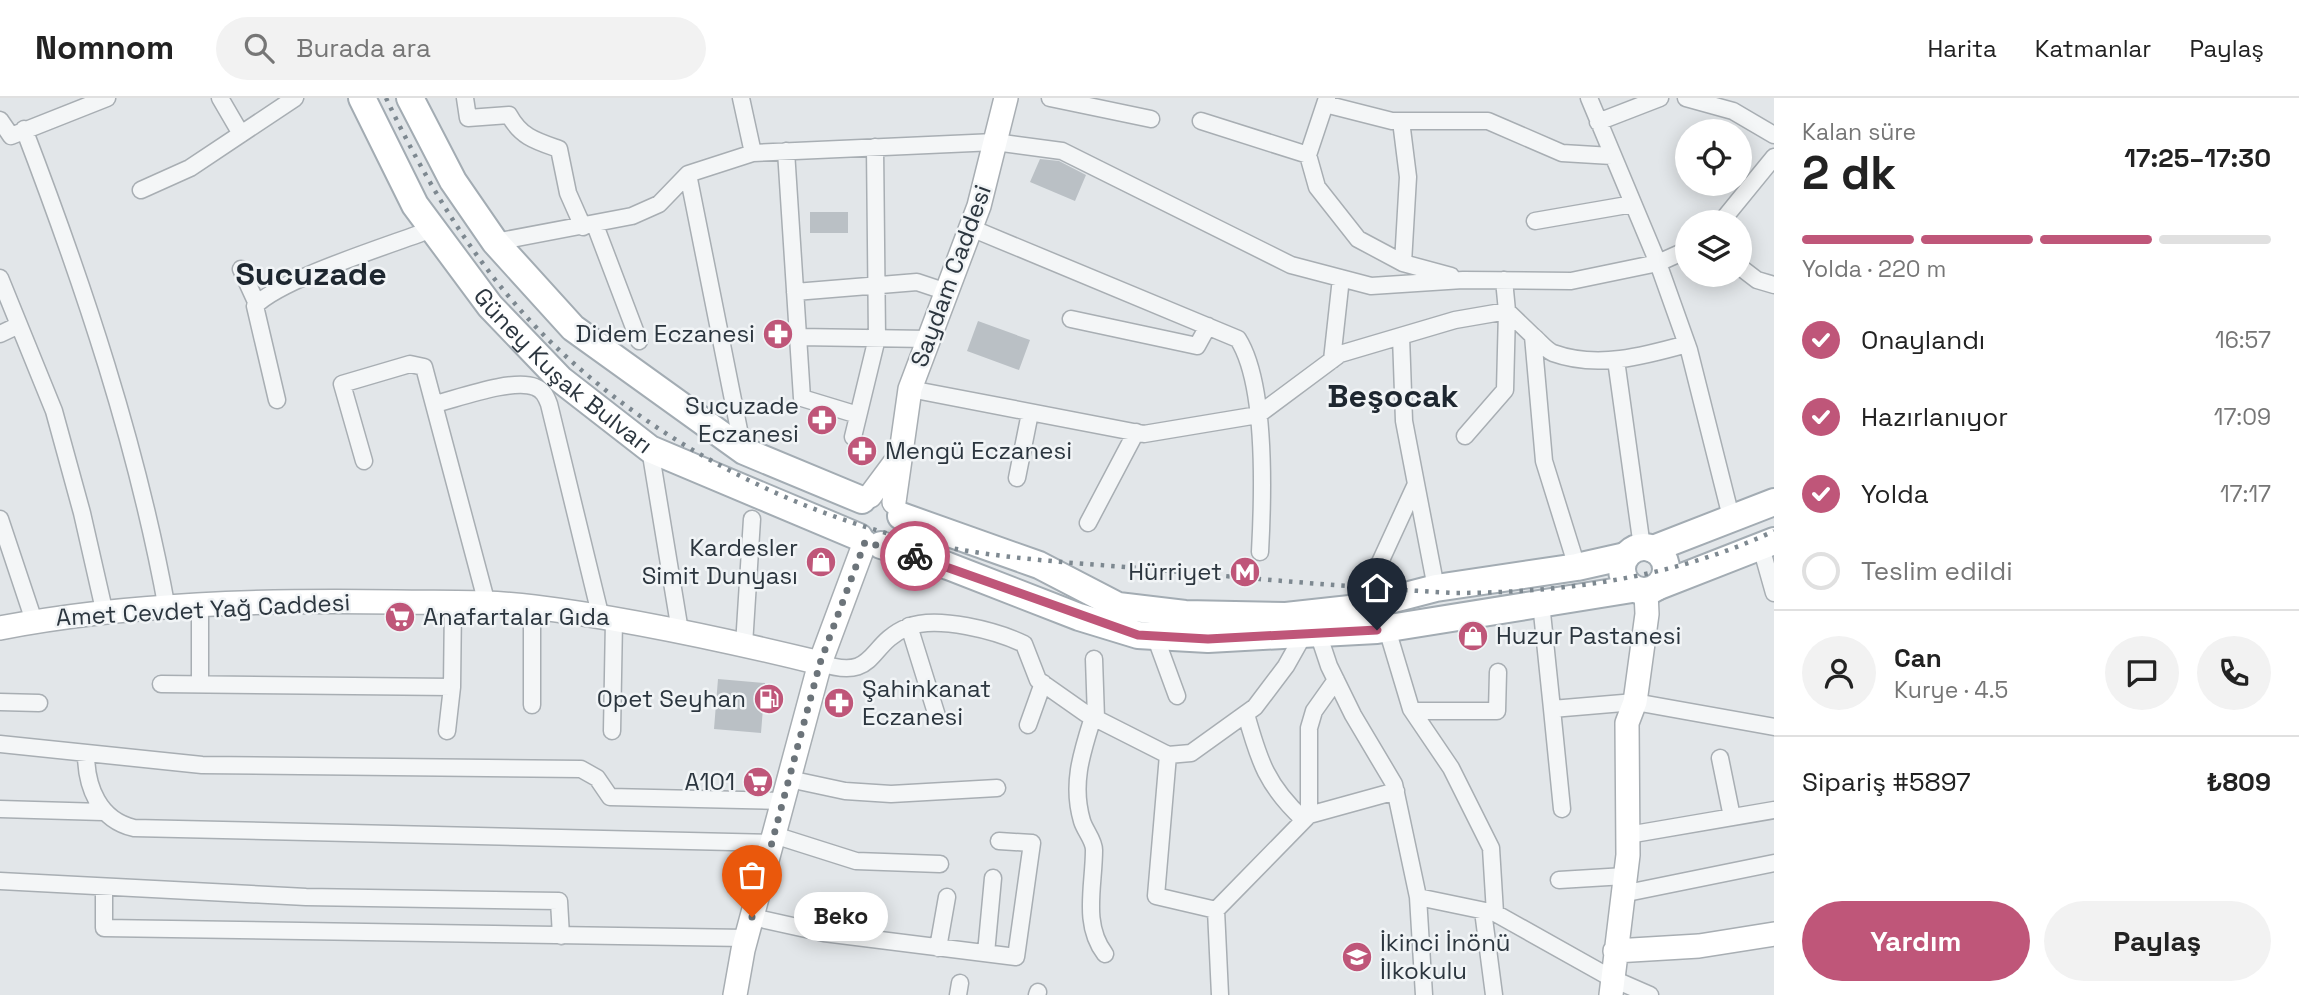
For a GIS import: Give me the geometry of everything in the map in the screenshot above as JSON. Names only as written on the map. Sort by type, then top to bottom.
[{"type":"main road","name":"Güney Kuşak Bulvarı","points":[[362,98],[415,205],[490,306],[559,379],[650,449],[868,541],[948,566],[1079,617],[1138,635],[1208,639],[1387,629],[1541,603],[1646,589],[1767,544]]},
{"type":"main road","name":"Güney Kuşak Bulvarı","points":[[410,98],[453,181],[495,242],[573,328],[744,451],[1039,565],[1118,606],[1185,614],[1286,616],[1359,608],[1436,588],[1577,567],[1641,551],[1732,521],[1774,502]]},
{"type":"main road","name":"Saydam Caddesi","points":[[882,503],[901,454],[910,390],[971,228],[1006,98]]},
{"type":"main road","points":[[882,503],[902,524],[895,538],[868,541],[852,522],[853,513],[882,503]]},
{"type":"main road","points":[[735,995],[749,927],[820,663],[868,541]]},
{"type":"main road","points":[[1611,986],[1628,835],[1628,723],[1636,702],[1647,614],[1646,589],[1666,566],[1641,551],[1622,562],[1623,577],[1646,589]]},
{"type":"main road","name":"Amet Cevdet Yağ Caddesi","points":[[0,628],[34,621],[105,614],[294,600],[487,604],[532,607],[680,631],[820,663]]},
{"type":"main road","points":[[1615,951],[1699,946],[1774,934]]},
{"type":"street","points":[[0,120],[11,136],[107,98]]},
{"type":"street","points":[[220,98],[241,134]]},
{"type":"street","points":[[141,190],[190,168],[295,98]]},
{"type":"street","points":[[465,98],[468,118],[509,115],[516,129],[529,139],[559,149],[568,193],[589,226],[639,341]]},
{"type":"street","points":[[741,98],[753,153]]},
{"type":"street","points":[[1050,98],[1152,119]]},
{"type":"street","points":[[1589,98],[1658,263],[1687,344],[1732,521]]},
{"type":"street","points":[[1598,122],[1660,98]]},
{"type":"street","points":[[1686,98],[1733,111],[1774,135]]},
{"type":"street","points":[[1463,280],[1403,262],[1357,239],[1317,187],[1308,155],[1326,101],[1401,121],[1488,121],[1562,153],[1612,156]]},
{"type":"street","points":[[1201,121],[1308,155]]},
{"type":"street","points":[[1401,121],[1408,177],[1403,262]]},
{"type":"street","points":[[24,129],[57,216],[126,423],[151,519],[167,609]]},
{"type":"street","points":[[495,242],[632,216],[659,204],[688,174],[753,153],[995,142],[1062,151],[1291,265],[1371,286],[1463,280],[1571,281],[1658,263],[1675,255]]},
{"type":"street","points":[[853,437],[877,338],[874,147]]},
{"type":"street","points":[[786,151],[802,398],[858,415]]},
{"type":"street","points":[[1731,210],[1774,157]]},
{"type":"street","points":[[688,174],[744,451]]},
{"type":"street","points":[[1535,221],[1633,204]]},
{"type":"street","points":[[971,228],[1238,338],[1245,350],[1258,415],[1263,483],[1260,552]]},
{"type":"street","points":[[257,304],[299,280],[432,229]]},
{"type":"street","points":[[241,269],[257,304],[255,306],[277,400]]},
{"type":"street","points":[[1752,276],[1774,285]]},
{"type":"street","points":[[0,278],[54,411],[82,513],[105,614]]},
{"type":"street","points":[[1332,360],[1341,278]]},
{"type":"street","points":[[1465,436],[1505,390],[1507,311],[1504,280]]},
{"type":"street","points":[[795,292],[917,282],[947,292]]},
{"type":"street","points":[[1507,311],[1552,353],[1616,360],[1687,344]]},
{"type":"street","points":[[910,390],[1144,433],[1258,415],[1340,354],[1455,320],[1507,311]]},
{"type":"street","points":[[1071,319],[1196,346],[1208,326]]},
{"type":"street","points":[[0,334],[19,325]]},
{"type":"street","points":[[1401,336],[1404,421],[1436,588]]},
{"type":"street","points":[[1532,336],[1544,461],[1577,567]]},
{"type":"street","points":[[798,337],[929,339]]},
{"type":"street","points":[[1616,360],[1641,551]]},
{"type":"street","points":[[364,461],[342,384],[410,363],[424,367],[487,604]]},
{"type":"street","points":[[435,404],[509,386],[533,386],[544,392],[607,619],[612,731]]},
{"type":"street","points":[[1017,478],[1030,413]]},
{"type":"street","points":[[1088,523],[1136,432]]},
{"type":"street","points":[[650,449],[680,631]]},
{"type":"street","points":[[1359,608],[1416,484]]},
{"type":"street","points":[[0,519],[34,621]]},
{"type":"street","points":[[744,645],[752,519]]},
{"type":"street","points":[[1767,544],[1774,593]]},
{"type":"street","points":[[447,731],[452,687],[453,603]]},
{"type":"street","points":[[1541,603],[1562,809]]},
{"type":"street","points":[[200,607],[200,684]]},
{"type":"street","points":[[532,607],[532,705]]},
{"type":"street","points":[[820,663],[844,671],[857,669],[909,626],[954,624],[1002,634],[1024,644],[1038,680],[1095,717],[1167,755],[1191,753],[1255,707],[1311,634],[1396,791],[1418,897],[1423,995]]},
{"type":"street","points":[[909,626],[937,716]]},
{"type":"street","points":[[1387,629],[1413,711],[1456,777],[1491,848],[1489,912],[1494,995]]},
{"type":"street","points":[[1154,636],[1177,696]]},
{"type":"street","points":[[1094,659],[1095,717],[1077,771],[1077,797],[1082,824],[1095,846],[1091,920],[1095,940],[1105,954]]},
{"type":"street","points":[[1413,711],[1497,711],[1500,708],[1498,672]]},
{"type":"street","points":[[1306,817],[1309,727],[1314,711],[1336,680]]},
{"type":"street","points":[[1027,725],[1043,683]]},
{"type":"street","points":[[161,684],[452,687]]},
{"type":"street","points":[[0,702],[39,703]]},
{"type":"street","points":[[1552,709],[1636,702],[1774,727]]},
{"type":"street","points":[[1246,714],[1258,758],[1270,784],[1306,817]]},
{"type":"street","points":[[0,744],[202,765],[581,769],[597,778],[610,797],[786,790],[878,794],[997,788]]},
{"type":"street","points":[[86,754],[86,776],[103,812],[116,824],[134,828],[773,839],[856,861],[940,864]]},
{"type":"street","points":[[1167,755],[1156,896],[1216,910]]},
{"type":"street","points":[[1720,758],[1732,817]]},
{"type":"street","points":[[1220,995],[1216,910],[1306,817],[1396,791]]},
{"type":"street","points":[[0,809],[103,812]]},
{"type":"street","points":[[1628,835],[1774,810]]},
{"type":"street","points":[[104,887],[104,928],[561,936],[749,927],[824,933],[1016,957],[1032,843],[999,841]]},
{"type":"street","points":[[1559,880],[1624,885],[1774,863]]},
{"type":"street","points":[[986,953],[993,878]]},
{"type":"street","points":[[0,881],[306,897],[559,901],[561,936]]},
{"type":"street","points":[[939,948],[947,897]]},
{"type":"street","points":[[1418,897],[1489,912],[1611,986],[1650,995]]},
{"type":"building","points":[[1040,159],[1059,161],[1086,175],[1075,201],[1030,182]]},
{"type":"building","points":[[810,212],[848,212],[848,233],[810,233]]},
{"type":"building","points":[[978,321],[1030,340],[1019,370],[967,351]]},
{"type":"building","points":[[718,679],[765,683],[761,733],[714,729]]},
{"type":"railway","points":[[386,98],[422,169],[488,271],[541,332],[570,360],[646,420],[688,447],[775,493],[867,527],[941,546],[1025,559],[1453,593],[1535,590],[1617,580],[1697,561],[1774,531]]},
{"type":"way so far","points":[[752,917],[820,663],[865,542],[915,556]]},
{"type":"place","name":"Didem Eczanesi","points":[[778,334]]},
{"type":"place","name":"Sucuzade Eczanesi","points":[[822,420]]},
{"type":"place","name":"Mengü Eczanesi","points":[[862,451]]},
{"type":"place","name":"Kardesler Simit Dunyası","points":[[821,562]]},
{"type":"place","name":"Hürriyet","points":[[1245,572]]},
{"type":"place","name":"Anafartalar Gıda","points":[[400,617]]},
{"type":"place","name":"Huzur Pastanesi","points":[[1473,636]]},
{"type":"place","name":"Opet Seyhan","points":[[769,699]]},
{"type":"place","name":"Şahinkanat Eczanesi","points":[[839,703]]},
{"type":"place","name":"A101","points":[[758,782]]},
{"type":"place","name":"Beko","points":[[752,917]]},
{"type":"place","name":"İkinci İnönü İlkokulu","points":[[1357,957]]},
{"type":"district","name":"Sucuzade","points":[[311,274]]},
{"type":"district","name":"Beşocak","points":[[1393,396]]},
{"type":"route","points":[[915,556],[948,566],[1079,617],[1138,635],[1208,639],[1377,630]]}]
